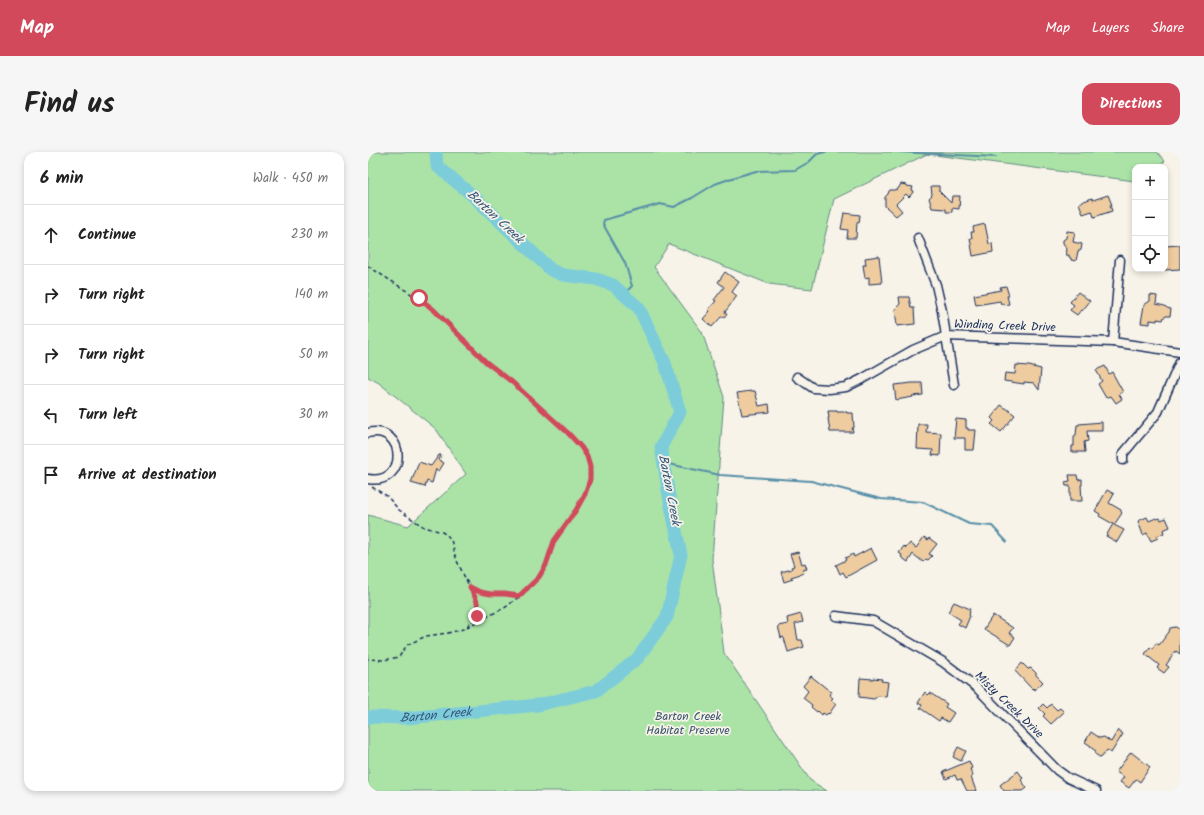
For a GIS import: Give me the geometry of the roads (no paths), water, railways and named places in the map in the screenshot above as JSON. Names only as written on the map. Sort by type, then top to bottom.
[{"type":"street","points":[[918,238],[936,285],[942,311],[954,385]]},
{"type":"street","points":[[1113,342],[1120,260]]},
{"type":"street","name":"Winding Creek Drive","points":[[797,377],[813,388],[829,389],[846,387],[862,380],[913,350],[946,336],[1113,342],[1180,352]]},
{"type":"street","points":[[1123,460],[1123,454],[1158,412],[1180,362]]},
{"type":"street","points":[[368,433],[378,432],[385,434],[392,439],[398,454],[394,469],[389,475],[382,479],[368,479]]},
{"type":"street","name":"Misty Creek Drive","points":[[836,616],[873,621],[943,662],[976,687],[1057,770],[1068,778],[1096,791]]},
{"type":"waterway","name":"Barton Creek","points":[[368,717],[407,718],[538,705],[596,691],[637,659],[667,617],[681,555],[661,447],[680,412],[665,363],[639,308],[613,285],[596,279],[563,275],[551,270],[472,195],[437,166],[436,152]]},
{"type":"waterway","points":[[624,294],[632,286],[625,263],[603,224],[604,220],[660,204],[674,207],[715,184],[756,171],[795,170],[809,162],[817,154],[825,152]]},
{"type":"waterway","points":[[899,152],[996,157]]},
{"type":"waterway","points":[[664,463],[720,475],[811,481],[881,499],[923,502],[969,524],[992,526],[1007,542]]},
{"type":"park label","name":"Barton Creek Habitat Preserve","points":[[688,723]]}]
